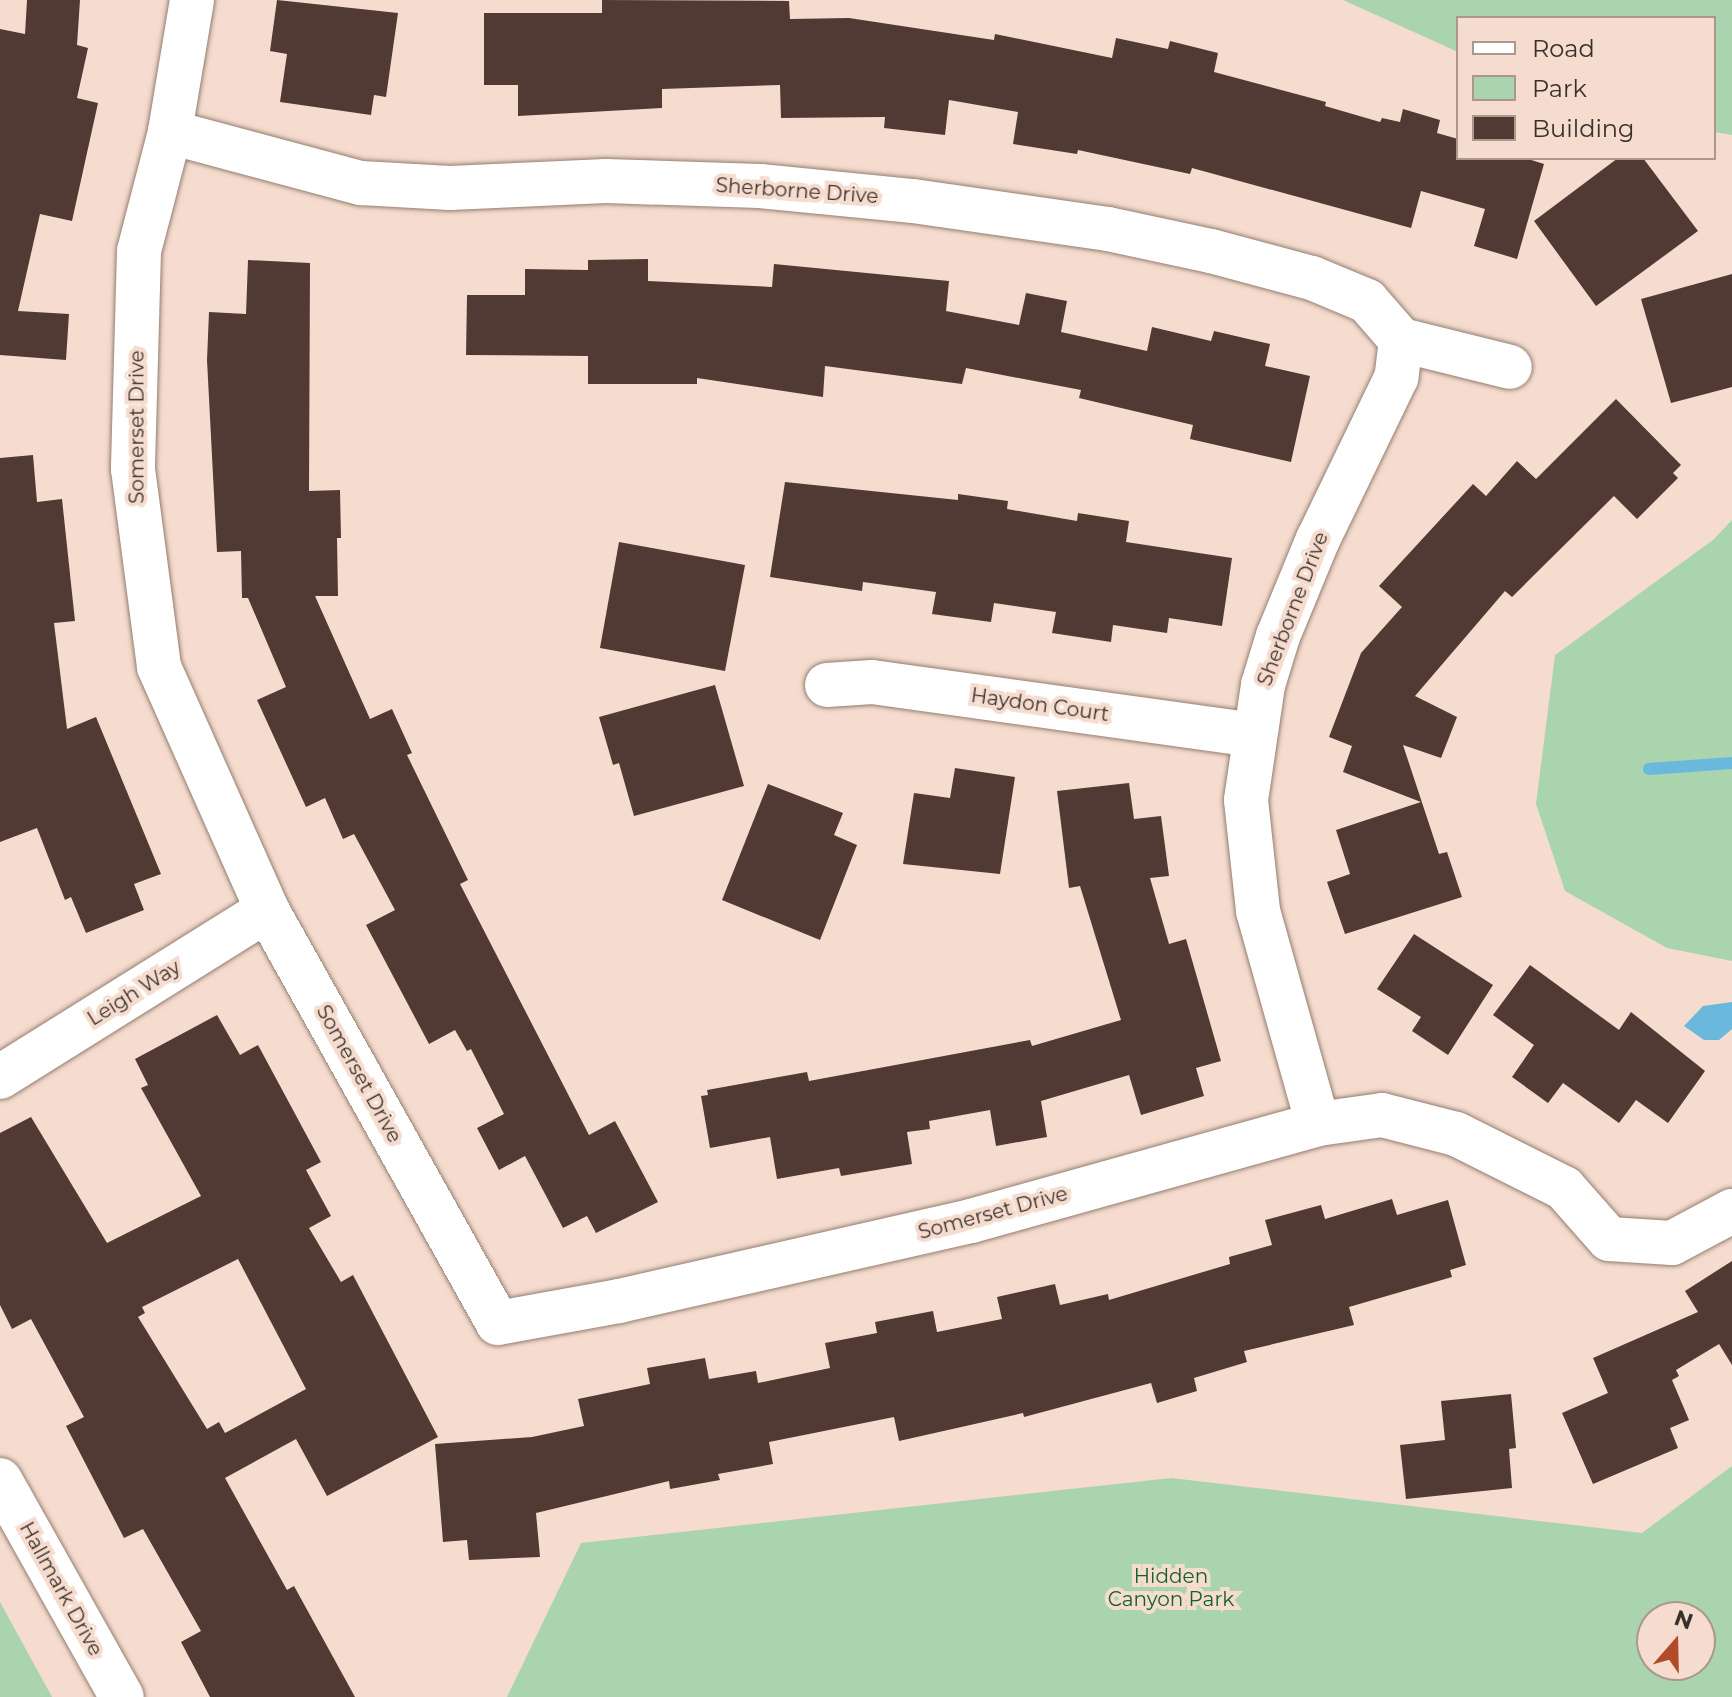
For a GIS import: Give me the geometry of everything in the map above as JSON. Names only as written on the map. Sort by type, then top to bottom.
[{"type":"street","name":"Somerset Drive","points":[[192,0],[170,132],[139,251],[133,469],[140,551],[159,667],[267,910],[498,1323],[619,1301],[971,1221],[1318,1124]]},
{"type":"street","name":"Sherborne Drive","points":[[170,132],[361,183],[450,188],[606,181],[760,186],[913,201],[1108,229],[1312,278],[1367,301],[1401,340],[1396,378],[1318,539],[1278,636],[1253,735],[1246,800],[1258,911],[1318,1124]]},
{"type":"street","points":[[1401,340],[1510,367]]},
{"type":"street","name":"Haydon Court","points":[[827,685],[872,682],[1253,735]]},
{"type":"street","name":"Leigh Way","points":[[0,1077],[267,910]]},
{"type":"street","points":[[1318,1124],[1382,1115],[1456,1134],[1564,1188],[1609,1239],[1672,1243],[1732,1211]]},
{"type":"street","name":"Hallmark Drive","points":[[0,1480],[122,1697]]},
{"type":"green space","points":[[1343,0],[1732,0],[1732,135],[1716,132],[1716,16],[1456,16],[1456,51]]},
{"type":"green space","points":[[1732,520],[1732,961],[1667,948],[1565,891],[1536,804],[1555,655],[1713,540]]},
{"type":"green space","name":"Hidden Canyon Park","points":[[1732,1466],[1732,1697],[507,1697],[581,1543],[1171,1478],[1642,1533]]},
{"type":"green space","points":[[0,1602],[52,1697],[0,1697]]},
{"type":"water","points":[[1732,1002],[1732,1029],[1719,1040],[1704,1040],[1684,1026],[1703,1006]]},
{"type":"building","points":[[27,0],[80,0],[77,45],[88,48],[77,98],[98,103],[72,221],[40,214],[18,311],[69,314],[66,360],[0,355],[0,29],[25,34]]},
{"type":"building","points":[[277,0],[398,13],[386,97],[374,95],[371,115],[280,102],[287,54],[270,51]]},
{"type":"building","points":[[602,0],[789,1],[790,19],[849,18],[994,40],[995,34],[1112,58],[1116,38],[1168,49],[1170,41],[1218,53],[1214,72],[1326,102],[1325,106],[1380,122],[1382,118],[1400,122],[1403,109],[1440,120],[1437,133],[1456,138],[1456,160],[1531,160],[1544,164],[1517,259],[1474,246],[1485,209],[1421,191],[1411,228],[1192,168],[1190,174],[1078,150],[1077,154],[1013,144],[1018,112],[949,100],[945,135],[884,128],[885,117],[781,118],[780,85],[662,89],[662,108],[518,116],[518,85],[484,85],[484,13],[602,13]]},
{"type":"building","points":[[1615,160],[1645,160],[1698,231],[1596,306],[1534,221]]},
{"type":"building","points":[[648,259],[648,281],[772,287],[774,264],[949,281],[946,311],[1019,325],[1026,293],[1067,301],[1061,332],[1147,351],[1152,327],[1211,341],[1214,331],[1270,344],[1265,366],[1310,376],[1291,462],[1190,439],[1193,425],[1079,398],[1081,390],[966,368],[962,384],[825,366],[823,397],[697,378],[697,384],[588,384],[588,356],[466,355],[467,295],[525,295],[525,269],[588,270],[588,260]]},
{"type":"building","points":[[248,260],[310,263],[309,491],[340,490],[341,538],[337,538],[338,596],[315,596],[370,719],[392,709],[412,753],[407,755],[468,880],[460,884],[589,1135],[615,1121],[658,1202],[596,1233],[587,1216],[563,1228],[525,1156],[499,1170],[477,1128],[504,1114],[471,1049],[467,1051],[455,1030],[429,1044],[366,925],[395,910],[354,834],[343,839],[325,798],[306,807],[257,700],[286,687],[248,598],[242,598],[241,551],[217,552],[207,360],[209,312],[246,314]]},
{"type":"building","points":[[1732,274],[1732,387],[1671,403],[1641,299]]},
{"type":"building","points":[[1616,399],[1681,465],[1673,473],[1678,478],[1637,519],[1614,496],[1512,597],[1505,591],[1415,696],[1457,717],[1441,758],[1403,745],[1439,854],[1447,852],[1462,897],[1345,934],[1327,882],[1350,874],[1336,830],[1421,802],[1343,772],[1352,746],[1329,737],[1361,653],[1402,607],[1379,586],[1473,484],[1486,496],[1517,461],[1536,479]]},
{"type":"building","points":[[33,455],[37,502],[62,499],[75,621],[54,623],[67,729],[96,717],[161,874],[134,884],[144,910],[86,933],[71,897],[65,900],[37,828],[0,842],[0,458]]},
{"type":"building","points":[[785,482],[958,500],[958,494],[1008,501],[1007,509],[1077,521],[1078,513],[1129,521],[1126,542],[1232,558],[1222,626],[1169,618],[1167,633],[1113,625],[1111,642],[1052,633],[1056,612],[994,603],[991,622],[932,614],[936,592],[863,582],[862,591],[770,577]]},
{"type":"building","points":[[619,542],[745,565],[725,671],[600,648]]},
{"type":"building","points":[[715,685],[744,786],[634,816],[619,763],[613,765],[599,717]]},
{"type":"building","points":[[955,768],[1015,777],[1000,874],[903,864],[914,793],[950,798]]},
{"type":"building","points":[[1129,783],[1134,819],[1161,816],[1169,876],[1150,878],[1169,944],[1186,939],[1221,1061],[1196,1068],[1204,1096],[1141,1115],[1129,1075],[1041,1101],[1047,1137],[996,1146],[990,1110],[929,1121],[930,1129],[907,1132],[912,1164],[841,1176],[839,1168],[777,1179],[770,1137],[710,1148],[701,1096],[708,1095],[707,1090],[807,1072],[809,1081],[1030,1040],[1032,1046],[1121,1020],[1080,886],[1069,888],[1057,791]]},
{"type":"building","points":[[768,784],[843,813],[834,835],[857,845],[820,940],[722,900]]},
{"type":"building","points":[[1414,934],[1493,985],[1448,1055],[1412,1031],[1421,1017],[1377,989]]},
{"type":"building","points":[[1530,965],[1619,1030],[1631,1012],[1705,1071],[1668,1123],[1636,1100],[1619,1123],[1563,1083],[1548,1103],[1512,1077],[1534,1045],[1493,1015]]},
{"type":"building","points":[[217,1015],[240,1055],[258,1045],[321,1162],[306,1170],[331,1216],[309,1228],[341,1282],[353,1275],[438,1437],[327,1496],[296,1439],[225,1478],[287,1590],[294,1586],[355,1697],[210,1697],[181,1642],[201,1631],[143,1529],[124,1538],[66,1426],[84,1417],[31,1319],[12,1329],[0,1305],[0,1133],[31,1117],[107,1243],[201,1196],[141,1088],[148,1085],[135,1059]],"holes":[[[238,1259],[306,1389],[225,1433],[219,1422],[207,1429],[138,1317],[145,1313],[142,1307]]]},
{"type":"building","points":[[1392,1199],[1397,1215],[1448,1200],[1466,1265],[1450,1270],[1452,1277],[1349,1307],[1354,1325],[1244,1351],[1247,1362],[1194,1378],[1197,1391],[1157,1403],[1151,1383],[1024,1417],[1023,1413],[899,1441],[894,1417],[769,1442],[773,1464],[718,1474],[720,1480],[670,1489],[669,1481],[536,1513],[540,1557],[469,1560],[467,1540],[443,1542],[435,1444],[532,1437],[584,1426],[578,1399],[650,1384],[647,1368],[705,1358],[709,1379],[756,1371],[758,1383],[830,1368],[825,1343],[877,1333],[875,1322],[933,1311],[937,1332],[1002,1319],[997,1297],[1055,1284],[1060,1305],[1108,1294],[1109,1300],[1230,1264],[1229,1257],[1272,1245],[1265,1220],[1321,1205],[1325,1219]]},
{"type":"building","points":[[1732,1261],[1732,1365],[1719,1344],[1676,1370],[1679,1376],[1672,1380],[1689,1420],[1670,1428],[1678,1448],[1593,1484],[1562,1413],[1608,1393],[1593,1358],[1698,1312],[1685,1291]]},
{"type":"building","points":[[1511,1394],[1516,1448],[1509,1449],[1512,1488],[1406,1499],[1400,1445],[1445,1440],[1441,1401]]},
{"type":"waterway","points":[[1649,769],[1732,763]]}]
